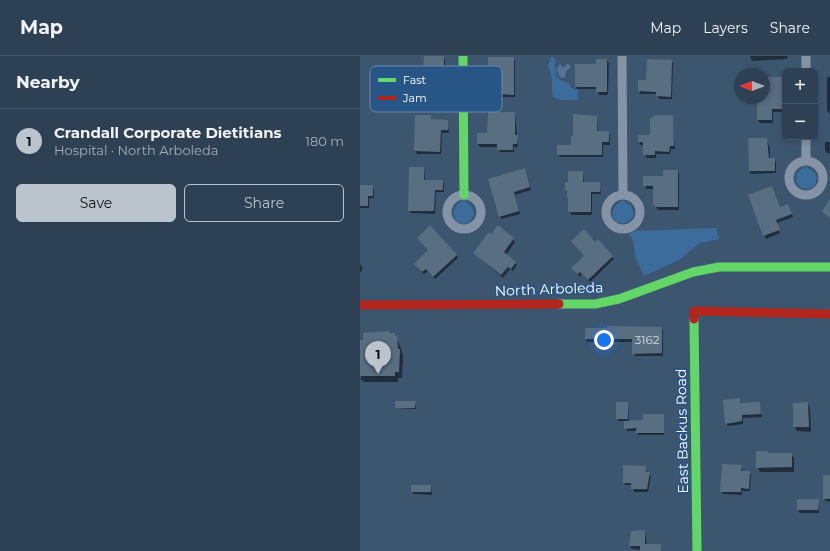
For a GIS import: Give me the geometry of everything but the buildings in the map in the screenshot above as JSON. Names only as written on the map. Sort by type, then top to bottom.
[{"type":"street","points":[[463,56],[463,66]]},
{"type":"street","points":[[622,56],[622,194]]},
{"type":"street","points":[[806,56],[806,68]]},
{"type":"street","points":[[463,112],[464,196]]},
{"type":"street","points":[[806,140],[806,160]]},
{"type":"street","name":"North Arboleda","points":[[360,305],[595,304],[619,300],[693,272],[719,267],[830,267]]},
{"type":"street","name":"East Backus Road","points":[[697,551],[694,311],[830,314]]},
{"type":"shaded area","points":[[551,57],[554,57],[556,62],[554,65],[557,71],[555,75],[562,81],[569,83],[571,88],[578,90],[578,100],[561,100],[553,97],[552,77],[548,66]]},
{"type":"shaded area","points":[[560,64],[563,68],[567,64],[570,65],[570,68],[566,71],[565,78],[560,77],[557,69]]},
{"type":"shaded area","points":[[805,166],[814,172],[817,177],[815,186],[808,189],[801,188],[796,182],[797,173]]},
{"type":"shaded area","points":[[464,200],[472,207],[474,215],[469,223],[463,224],[456,221],[454,218],[454,211],[456,206]]},
{"type":"shaded area","points":[[622,200],[631,206],[634,214],[631,220],[622,224],[615,221],[613,212],[615,207]]},
{"type":"shaded area","points":[[716,228],[719,239],[700,243],[679,260],[644,276],[636,259],[633,241],[629,234],[635,231]]},
{"type":"traffic: fast","points":[[463,56],[463,66]]},
{"type":"traffic: fast","points":[[463,112],[464,195]]},
{"type":"traffic: fast","points":[[559,304],[595,304],[619,299],[693,272],[719,267],[830,267]]},
{"type":"traffic: fast","points":[[694,319],[697,551]]},
{"type":"traffic: jam","points":[[360,305],[559,304]]},
{"type":"traffic: jam","points":[[694,319],[694,311],[830,314]]},
{"type":"place","name":"Crandall Corporate Dietitians","points":[[378,374]]}]
